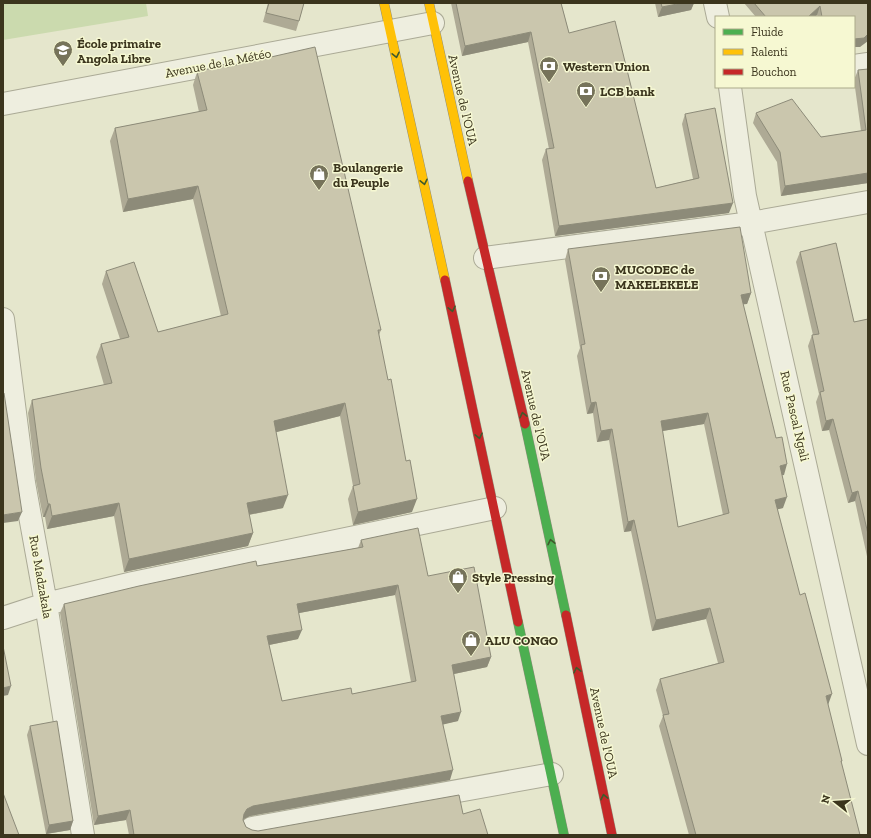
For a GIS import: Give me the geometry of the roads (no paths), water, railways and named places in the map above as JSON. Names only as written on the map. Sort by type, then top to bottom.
[{"type":"main road","points":[[384,3],[495,508],[564,835]]},
{"type":"main road","name":"Avenue de l'OUA","points":[[431,13],[485,258],[541,492],[612,835]]},
{"type":"street","points":[[715,3],[718,16]]},
{"type":"street","name":"Avenue de la Météo","points":[[3,104],[390,30],[431,13]]},
{"type":"street","points":[[855,66],[868,64]]},
{"type":"street","name":"Rue Pascal Ngali","points":[[730,88],[745,196],[868,744]]},
{"type":"street","points":[[485,258],[751,223],[868,202]]},
{"type":"street","name":"Rue Madzakala","points":[[3,319],[24,483],[46,604],[83,835]]},
{"type":"street","points":[[3,618],[46,604],[134,583],[495,508]]},
{"type":"street","points":[[252,828],[552,774]]},
{"type":"place","name":"École primaire Angola Libre","points":[[63,67]]},
{"type":"place","name":"Western Union","points":[[549,83]]},
{"type":"place","name":"LCB bank","points":[[586,108]]},
{"type":"place","name":"Boulangerie du Peuple","points":[[319,191]]},
{"type":"place","name":"MUCODEC de MAKELEKELE","points":[[601,293]]},
{"type":"place","name":"Style Pressing","points":[[458,594]]},
{"type":"place","name":"ALU CONGO","points":[[471,657]]}]
